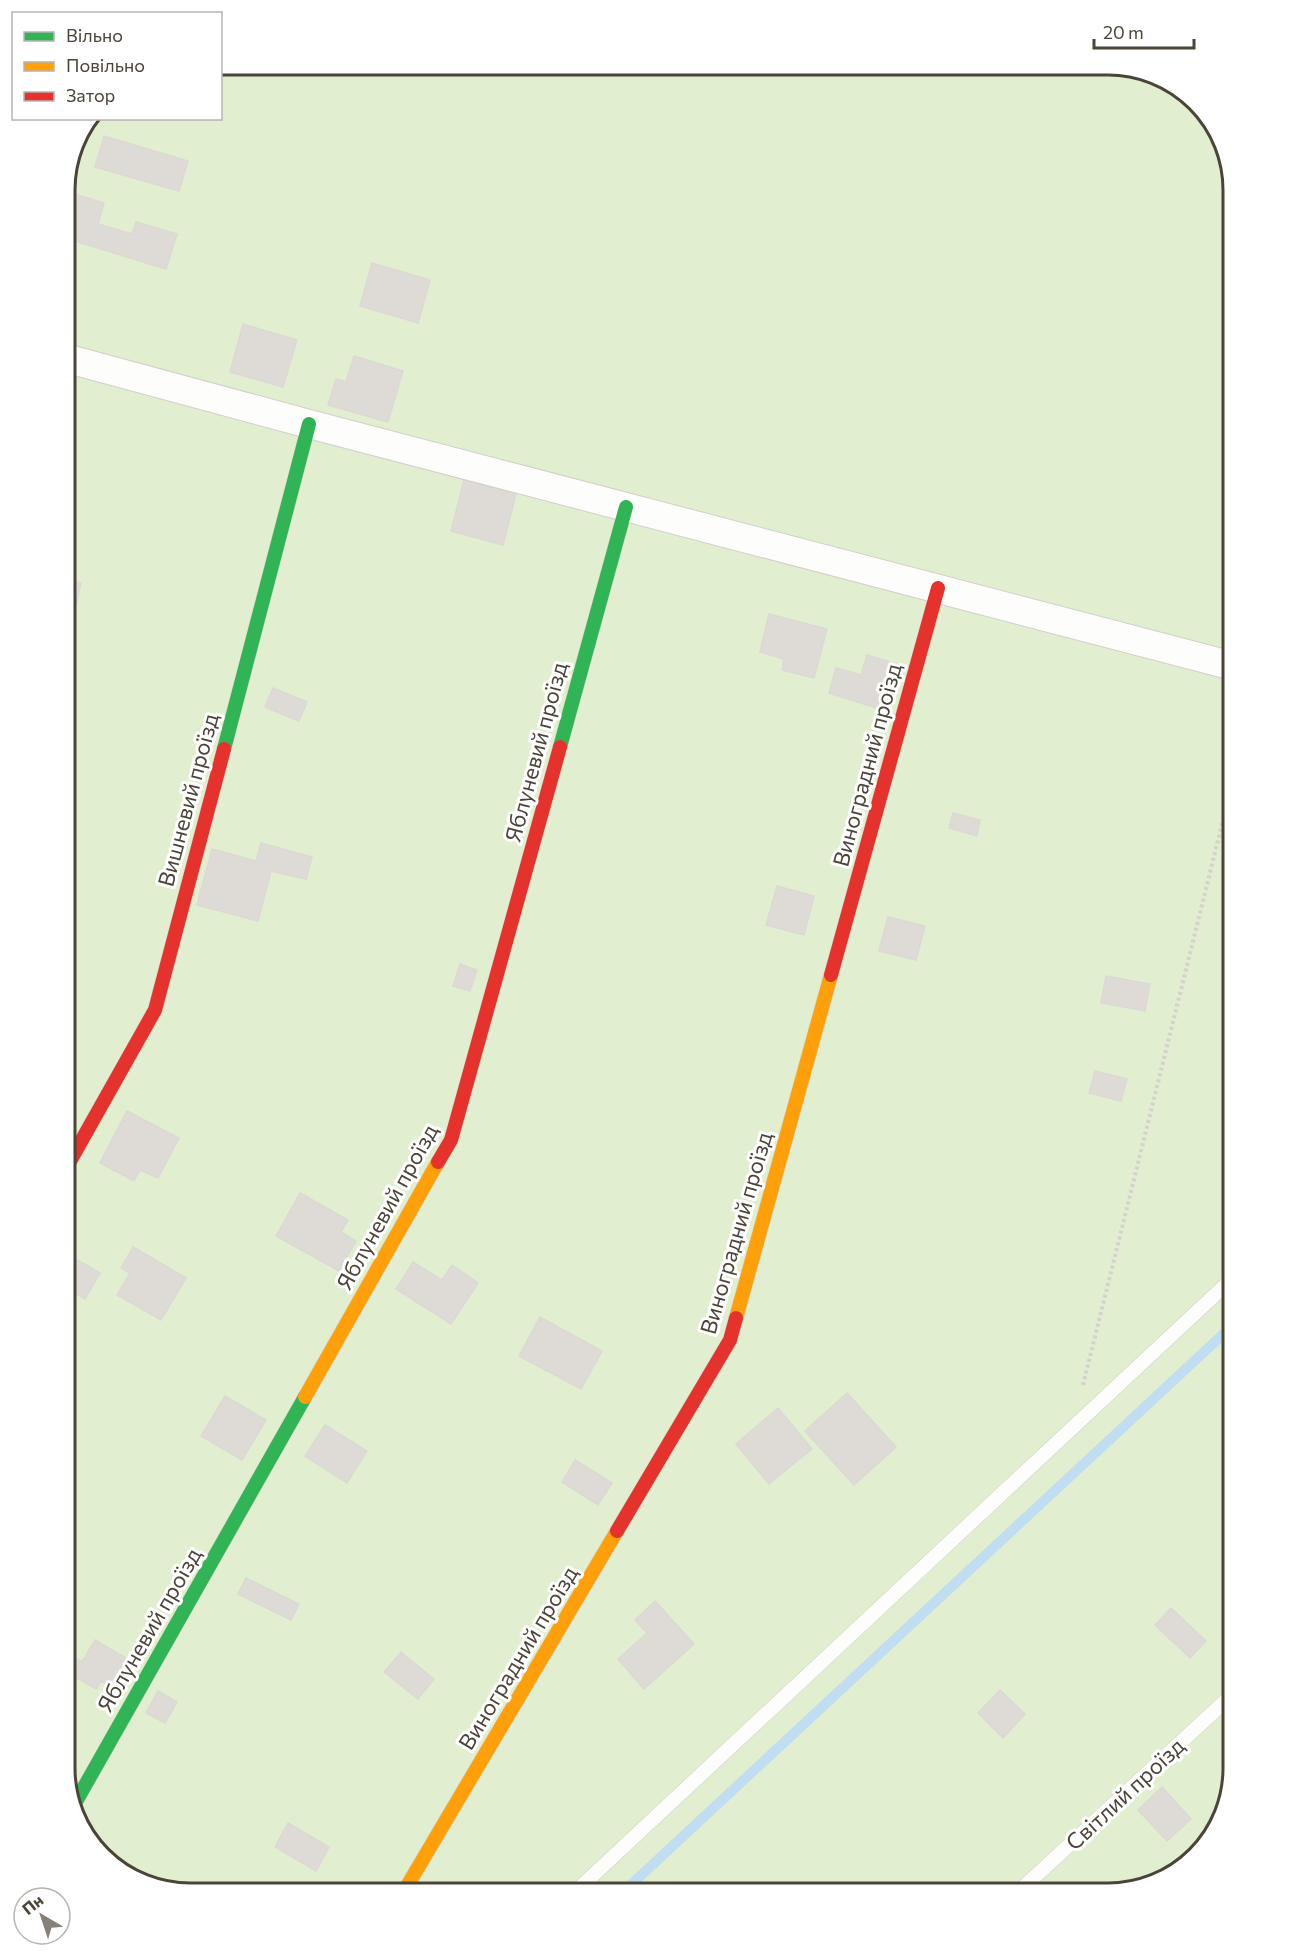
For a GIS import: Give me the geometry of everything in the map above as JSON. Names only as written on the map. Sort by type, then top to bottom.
[{"type":"street","points":[[75,361],[1223,663]]},
{"type":"street","name":"Вишневий проїзд","points":[[75,1152],[155,1011],[309,424]]},
{"type":"street","name":"Яблуневий проїзд","points":[[79,1797],[451,1140],[626,507]]},
{"type":"street","name":"Виноградний проїзд","points":[[409,1883],[730,1340],[938,588]]},
{"type":"lane","points":[[585,1883],[1223,1287]]},
{"type":"lane","name":"Світлий проїзд","points":[[1028,1883],[1223,1703]]},
{"type":"path","points":[[1072,1428],[1223,820]]},
{"type":"green space","points":[[222,75],[1116,75],[1145,81],[1172,94],[1195,114],[1208,132],[1219,160],[1223,190],[1223,1768],[1219,1798],[1208,1826],[1189,1849],[1166,1868],[1138,1879],[1108,1883],[182,1883],[153,1877],[132,1868],[109,1849],[90,1826],[79,1798],[75,1768],[75,182],[81,153],[90,132],[99,120],[222,120]]},
{"type":"building","points":[[104,136],[188,161],[179,191],[95,167]]},
{"type":"building","points":[[75,194],[104,203],[98,224],[132,234],[136,222],[177,234],[166,269],[75,241]]},
{"type":"building","points":[[372,263],[430,280],[418,323],[360,306]]},
{"type":"building","points":[[243,324],[297,340],[283,387],[230,372]]},
{"type":"building","points":[[354,356],[403,371],[388,422],[328,405],[336,379],[346,382]]},
{"type":"building","points":[[464,480],[516,494],[503,545],[451,531]]},
{"type":"building","points":[[75,582],[81,583],[75,609]]},
{"type":"building","points":[[769,614],[827,629],[814,678],[782,670],[784,659],[760,652]]},
{"type":"building","points":[[867,655],[900,665],[886,711],[829,693],[836,668],[861,675]]},
{"type":"building","points":[[273,688],[307,702],[299,721],[265,707]]},
{"type":"building","points":[[953,813],[980,820],[977,836],[949,828]]},
{"type":"building","points":[[261,843],[312,857],[306,879],[271,871],[258,921],[197,905],[212,849],[256,861]]},
{"type":"building","points":[[777,886],[814,896],[804,935],[766,925]]},
{"type":"building","points":[[888,917],[925,926],[916,960],[879,951]]},
{"type":"building","points":[[460,964],[477,970],[470,991],[453,986]]},
{"type":"building","points":[[1106,976],[1150,984],[1145,1011],[1101,1003]]},
{"type":"building","points":[[1095,1071],[1127,1079],[1121,1101],[1089,1093]]},
{"type":"building","points":[[127,1111],[179,1138],[158,1178],[140,1170],[134,1181],[100,1163]]},
{"type":"building","points":[[300,1193],[348,1220],[341,1232],[356,1241],[339,1271],[276,1236]]},
{"type":"building","points":[[133,1247],[186,1278],[161,1320],[117,1295],[130,1273],[121,1268]]},
{"type":"building","points":[[75,1259],[100,1273],[85,1299],[75,1293]]},
{"type":"building","points":[[413,1262],[442,1280],[452,1265],[478,1283],[451,1324],[396,1289]]},
{"type":"building","points":[[540,1317],[602,1351],[581,1389],[519,1356]]},
{"type":"building","points":[[847,1393],[896,1447],[854,1485],[805,1431]]},
{"type":"building","points":[[225,1396],[266,1420],[242,1460],[201,1436]]},
{"type":"building","points":[[778,1408],[812,1449],[769,1484],[736,1444]]},
{"type":"building","points":[[325,1425],[367,1451],[347,1483],[305,1456]]},
{"type":"building","points":[[575,1460],[612,1483],[598,1505],[562,1482]]},
{"type":"building","points":[[246,1578],[299,1604],[291,1620],[238,1594]]},
{"type":"building","points":[[655,1601],[694,1644],[644,1689],[618,1659],[647,1633],[635,1620]]},
{"type":"building","points":[[1171,1608],[1206,1641],[1190,1658],[1155,1625]]},
{"type":"building","points":[[95,1640],[131,1661],[115,1689],[101,1681],[96,1689],[75,1677],[75,1658],[82,1662]]},
{"type":"building","points":[[401,1652],[434,1679],[418,1699],[384,1672]]},
{"type":"building","points":[[1000,1690],[1025,1714],[1003,1738],[978,1713]]},
{"type":"building","points":[[158,1691],[177,1702],[165,1723],[146,1713]]},
{"type":"building","points":[[1162,1787],[1191,1819],[1167,1841],[1138,1810]]},
{"type":"building","points":[[288,1823],[329,1847],[316,1871],[275,1847]]},
{"type":"waterway","points":[[633,1883],[1223,1334]]},
{"type":"traffic: fast","points":[[224,749],[309,424]]},
{"type":"traffic: fast","points":[[560,747],[626,507]]},
{"type":"traffic: fast","points":[[79,1797],[305,1397]]},
{"type":"traffic: slow","points":[[736,1318],[831,975]]},
{"type":"traffic: slow","points":[[305,1397],[438,1162]]},
{"type":"traffic: slow","points":[[409,1883],[617,1531]]},
{"type":"traffic: jam","points":[[831,975],[938,588]]},
{"type":"traffic: jam","points":[[438,1162],[451,1140],[560,747]]},
{"type":"traffic: jam","points":[[75,1152],[155,1010],[224,749]]},
{"type":"traffic: jam","points":[[617,1531],[730,1340],[736,1318]]}]
